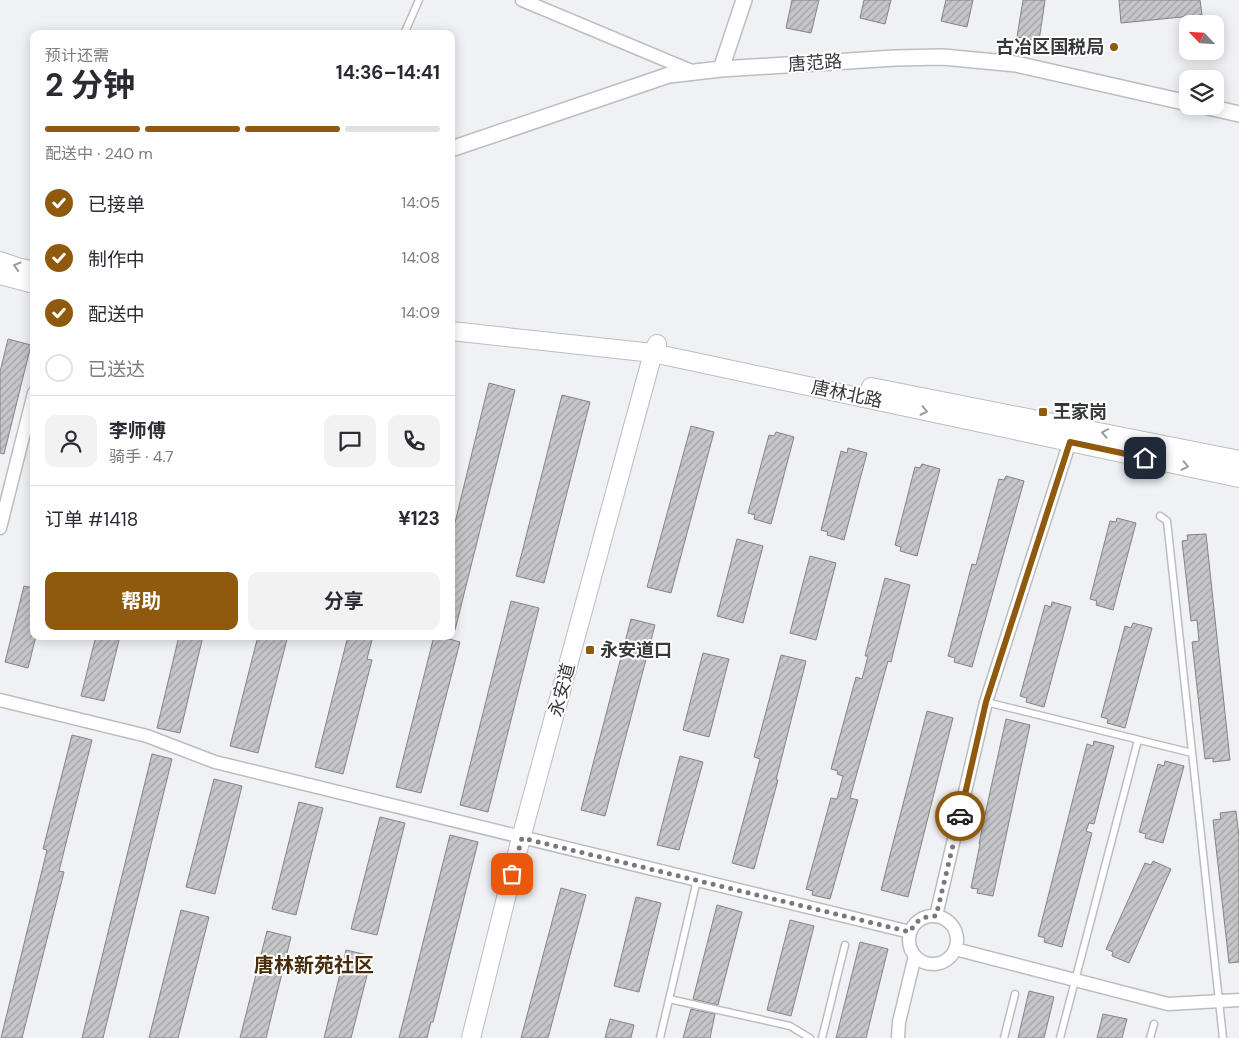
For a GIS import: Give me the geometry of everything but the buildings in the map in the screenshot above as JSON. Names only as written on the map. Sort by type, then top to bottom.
[{"type":"main road","points":[[0,261],[30,270]]},
{"type":"main road","points":[[0,275],[30,283]]},
{"type":"main road","name":"唐林北路","points":[[455,321],[655,349],[1072,434],[1239,460]]},
{"type":"main road","name":"唐林北路","points":[[455,331],[655,349]]},
{"type":"main road","name":"永安道","points":[[471,1038],[522,838],[655,349]]},
{"type":"main road","name":"唐林北路","points":[[1072,434],[1239,478]]},
{"type":"street","points":[[522,0],[694,72]]},
{"type":"street","points":[[721,69],[744,0]]},
{"type":"street","name":"唐范路","points":[[455,148],[669,75],[721,69],[895,58],[943,57],[1016,64],[1179,101]]},
{"type":"street","points":[[1224,111],[1239,114]]},
{"type":"street","points":[[0,528],[30,409]]},
{"type":"street","points":[[936,916],[986,702],[1072,434]]},
{"type":"street","points":[[0,700],[147,736],[215,762],[910,932]]},
{"type":"street","points":[[930,916],[936,916],[949,922],[954,928],[956,935],[954,949],[950,956],[937,964],[921,961],[915,956],[909,945],[910,932],[917,921],[930,916]]},
{"type":"street","points":[[954,949],[1168,1004],[1239,1000]]},
{"type":"street","points":[[898,1038],[898,1022],[915,956]]},
{"type":"lane","points":[[406,30],[420,0]]},
{"type":"lane","points":[[1160,516],[1166,521],[1224,1038]]},
{"type":"lane","points":[[986,702],[1192,754]]},
{"type":"lane","points":[[1060,1038],[1138,740]]},
{"type":"lane","points":[[660,1038],[697,880]]},
{"type":"lane","points":[[822,1038],[844,945]]},
{"type":"lane","points":[[1004,1038],[1015,994]]},
{"type":"lane","points":[[669,999],[790,1026],[810,1038]]},
{"type":"lane","points":[[1150,1038],[1154,1024]]},
{"type":"way so far","points":[[512,874],[522,838],[910,932],[917,921],[930,916],[936,916],[960,816]]},
{"type":"place","name":"古冶区国税局","points":[[1114,47]]},
{"type":"place","name":"王家岗","points":[[1043,412]]},
{"type":"place","name":"永安道口","points":[[590,650]]},
{"type":"district","name":"唐林新苑社区","points":[[314,965]]},
{"type":"route","points":[[960,816],[986,702],[1070,442],[1145,458]]}]
